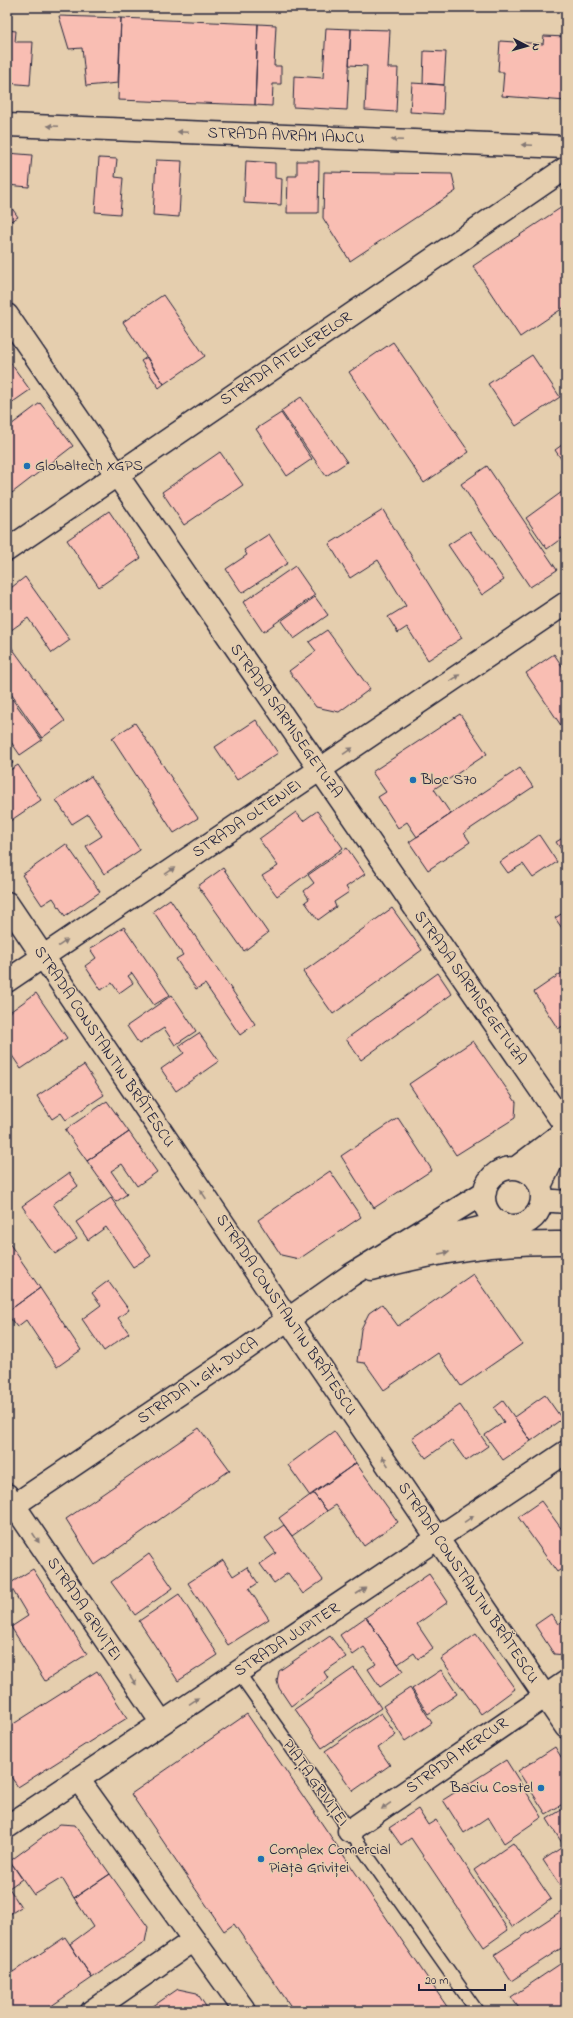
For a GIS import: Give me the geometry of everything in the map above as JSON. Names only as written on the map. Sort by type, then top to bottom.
[{"type":"street","name":"STRADA AVRAM IANCU","points":[[7,124],[566,147]]},
{"type":"street","name":"STRADA ATELIERELOR","points":[[7,550],[566,168]]},
{"type":"street","name":"STRADA SARMISEGETUZA","points":[[7,315],[566,1129]]},
{"type":"street","name":"STRADA OLTENIEI","points":[[7,981],[566,603]]},
{"type":"street","name":"STRADA CONSTANTIN BRĂTESCU","points":[[7,903],[566,1727]]},
{"type":"street","points":[[516,1168],[566,1129]]},
{"type":"street","points":[[511,1224],[529,1222],[540,1209],[541,1193],[566,1129]]},
{"type":"street","points":[[566,1202],[541,1193],[530,1174],[516,1168],[508,1168],[493,1177],[485,1192],[485,1201],[493,1218],[566,1238]]},
{"type":"street","name":"STRADA I. GH. DUCA","points":[[9,1504],[243,1352],[351,1275],[485,1192]]},
{"type":"street","name":"STRADA I. GH. DUCA","points":[[389,1251],[511,1224]]},
{"type":"street","points":[[351,1275],[412,1258],[470,1248],[528,1243],[566,1243]]},
{"type":"street","name":"STRADA JUPITER","points":[[7,1827],[438,1540],[566,1452]]},
{"type":"street","name":"STRADA GRIVIȚEI","points":[[9,1504],[162,1723]]},
{"type":"street","name":"STRADA MERCUR","points":[[349,1831],[566,1682]]},
{"type":"street","points":[[78,1779],[245,2011]]},
{"type":"street","points":[[92,2011],[194,1940]]},
{"type":"lane","name":"PIAȚA GRIVIȚEI","points":[[238,1672],[477,2011]]},
{"type":"building","points":[[452,7],[489,7],[489,9]]},
{"type":"building","points":[[526,7],[566,7],[566,10]]},
{"type":"building","points":[[59,16],[121,18],[118,83],[86,86],[82,48],[69,49]]},
{"type":"building","points":[[121,18],[258,24],[255,105],[118,100]]},
{"type":"building","points":[[258,24],[276,25],[274,66],[281,66],[281,84],[273,84],[272,106],[255,105]]},
{"type":"building","points":[[326,28],[351,29],[347,110],[293,107],[294,76],[323,78]]},
{"type":"building","points":[[351,29],[390,30],[388,68],[398,68],[396,112],[365,110],[367,66],[349,65]]},
{"type":"building","points":[[7,30],[16,31],[15,42],[33,42],[30,85],[7,83]]},
{"type":"building","points":[[544,36],[566,37],[566,101],[502,96],[504,72],[498,72],[500,41],[543,44]]},
{"type":"building","points":[[424,51],[446,52],[444,85],[423,83]]},
{"type":"building","points":[[412,83],[444,85],[443,114],[410,112]]},
{"type":"building","points":[[7,153],[32,155],[29,187],[7,185]]},
{"type":"building","points":[[99,158],[117,159],[115,177],[123,178],[120,214],[95,212]]},
{"type":"building","points":[[156,160],[182,161],[179,217],[153,215]]},
{"type":"building","points":[[246,161],[275,163],[275,178],[282,179],[281,205],[244,203]]},
{"type":"building","points":[[297,161],[319,161],[318,213],[287,213],[288,176],[297,176]]},
{"type":"building","points":[[324,172],[452,174],[456,191],[350,261],[323,218]]},
{"type":"building","points":[[7,201],[18,217],[7,223]]},
{"type":"building","points":[[562,207],[566,213],[566,306],[520,337],[473,266]]},
{"type":"building","points":[[163,295],[205,356],[164,384],[123,322]]},
{"type":"building","points":[[393,342],[469,452],[424,483],[349,372]]},
{"type":"building","points":[[532,355],[560,397],[516,426],[488,384]]},
{"type":"building","points":[[147,357],[164,384],[159,388],[141,361]]},
{"type":"building","points":[[7,358],[30,390],[7,406]]},
{"type":"building","points":[[301,397],[347,462],[326,476],[281,411]]},
{"type":"building","name":"Globaltech XGPS","points":[[40,403],[73,446],[12,493],[7,487],[7,428]]},
{"type":"building","points":[[281,413],[312,459],[287,476],[256,429]]},
{"type":"building","points":[[566,442],[566,466],[555,450]]},
{"type":"building","points":[[220,452],[243,485],[184,525],[162,492]]},
{"type":"building","points":[[487,466],[557,570],[530,587],[461,484]]},
{"type":"building","points":[[566,489],[566,535],[547,549],[526,518]]},
{"type":"building","points":[[383,510],[462,638],[428,660],[407,627],[398,633],[388,617],[406,606],[378,560],[350,578],[329,544]]},
{"type":"building","points":[[109,511],[141,558],[99,587],[67,540]]},
{"type":"building","points":[[470,531],[504,580],[482,595],[448,545]]},
{"type":"building","points":[[269,534],[288,563],[242,593],[226,569],[247,555],[244,550]]},
{"type":"building","points":[[295,566],[315,595],[263,632],[243,602]]},
{"type":"building","points":[[25,577],[70,640],[52,653],[28,618],[7,633],[7,591]]},
{"type":"building","points":[[315,597],[328,615],[294,639],[281,621]]},
{"type":"building","points":[[327,630],[370,689],[339,712],[316,707],[289,671],[316,651],[309,642]]},
{"type":"building","points":[[7,641],[65,721],[42,738],[7,688]]},
{"type":"building","points":[[554,654],[566,672],[566,733],[526,673]]},
{"type":"building","points":[[7,692],[42,740],[20,755],[7,736]]},
{"type":"building","name":"Bloc S70","points":[[460,714],[487,754],[434,789],[451,814],[417,837],[407,822],[398,828],[378,797],[386,792],[372,772]]},
{"type":"building","points":[[256,720],[278,753],[237,780],[215,747]]},
{"type":"building","points":[[135,723],[198,818],[174,833],[112,738]]},
{"type":"building","points":[[7,754],[13,763],[7,767]]},
{"type":"building","points":[[18,765],[41,800],[7,823],[7,772]]},
{"type":"building","points":[[520,768],[533,787],[464,833],[470,842],[428,870],[409,842]]},
{"type":"building","points":[[91,776],[140,850],[104,874],[86,846],[102,836],[88,814],[72,824],[56,800]]},
{"type":"building","points":[[317,811],[343,848],[277,896],[262,876],[278,866],[259,839],[296,812],[303,821]]},
{"type":"building","points":[[539,835],[557,862],[533,878],[523,864],[508,873],[500,862]]},
{"type":"building","points":[[566,836],[566,857],[556,842]]},
{"type":"building","points":[[66,844],[100,892],[65,916],[53,898],[42,905],[22,875]]},
{"type":"building","points":[[347,848],[365,874],[346,887],[349,892],[334,902],[336,907],[318,920],[305,902],[309,899],[304,891],[314,883],[308,875]]},
{"type":"building","points":[[223,868],[268,933],[244,951],[198,886]]},
{"type":"building","points":[[170,899],[255,1024],[240,1035],[205,984],[196,989],[176,959],[183,955],[153,911]]},
{"type":"building","points":[[392,908],[422,950],[333,1014],[303,972]]},
{"type":"building","points":[[566,911],[566,934],[555,918]]},
{"type":"building","points":[[124,927],[170,995],[154,1005],[132,973],[128,976],[133,983],[119,993],[112,983],[101,990],[85,966],[96,958],[90,949]]},
{"type":"building","points":[[566,970],[566,1024],[558,1029],[534,992]]},
{"type":"building","points":[[438,973],[452,994],[361,1060],[346,1039]]},
{"type":"building","points":[[36,993],[67,1038],[21,1069],[7,1048],[7,1014]]},
{"type":"building","points":[[172,995],[196,1031],[175,1045],[164,1028],[139,1044],[127,1026]]},
{"type":"building","points":[[199,1033],[219,1061],[176,1091],[161,1069],[184,1053],[179,1046]]},
{"type":"building","points":[[473,1041],[516,1102],[515,1118],[456,1155],[409,1084]]},
{"type":"building","points":[[84,1065],[104,1095],[66,1120],[61,1113],[52,1119],[37,1096]]},
{"type":"building","points":[[107,1101],[129,1132],[87,1161],[65,1130]]},
{"type":"building","points":[[398,1118],[432,1170],[374,1208],[341,1156]]},
{"type":"building","points":[[129,1132],[157,1172],[137,1186],[122,1164],[111,1171],[127,1194],[116,1202],[87,1161]]},
{"type":"building","points":[[330,1171],[361,1217],[299,1259],[281,1255],[258,1220]]},
{"type":"building","points":[[69,1173],[78,1186],[53,1204],[77,1239],[55,1254],[22,1206]]},
{"type":"building","points":[[111,1198],[151,1256],[133,1267],[106,1227],[88,1240],[76,1222]]},
{"type":"building","points":[[7,1240],[40,1288],[7,1312]]},
{"type":"building","points":[[473,1274],[522,1344],[461,1386],[438,1353],[384,1390],[365,1363],[357,1362],[361,1329],[369,1313],[382,1304],[398,1326]]},
{"type":"building","points":[[108,1281],[129,1310],[118,1318],[129,1333],[104,1351],[82,1319],[101,1305],[92,1293]]},
{"type":"building","points":[[40,1288],[81,1350],[57,1367],[26,1320],[17,1327],[7,1314],[7,1312]]},
{"type":"building","points":[[545,1395],[562,1419],[531,1441],[514,1417]]},
{"type":"building","points":[[503,1401],[531,1441],[503,1460],[485,1435],[504,1422],[494,1408]]},
{"type":"building","points":[[460,1405],[488,1446],[466,1461],[451,1440],[426,1458],[412,1438]]},
{"type":"building","points":[[199,1428],[230,1470],[95,1565],[66,1519]]},
{"type":"building","points":[[334,1431],[356,1463],[310,1496],[288,1465]]},
{"type":"building","points":[[356,1463],[398,1522],[364,1546],[336,1505],[327,1511],[313,1493]]},
{"type":"building","points":[[313,1493],[327,1511],[292,1536],[279,1518]]},
{"type":"building","points":[[541,1501],[566,1535],[566,1566],[557,1572],[518,1517]]},
{"type":"building","points":[[284,1525],[323,1580],[303,1594],[288,1573],[274,1583],[260,1564],[276,1553],[265,1538]]},
{"type":"building","points":[[149,1554],[173,1588],[135,1615],[111,1582]]},
{"type":"building","points":[[223,1560],[233,1576],[247,1567],[258,1583],[249,1589],[269,1619],[228,1645],[188,1583]]},
{"type":"building","points":[[33,1569],[87,1654],[45,1681],[11,1627],[28,1616],[9,1584]]},
{"type":"building","points":[[429,1574],[448,1602],[417,1624],[433,1648],[418,1659],[414,1653],[398,1664],[366,1617]]},
{"type":"building","points":[[179,1594],[218,1655],[178,1681],[139,1621]]},
{"type":"building","points":[[551,1614],[558,1624],[566,1618],[566,1655],[554,1654],[535,1625]]},
{"type":"building","points":[[366,1617],[403,1671],[380,1687],[368,1669],[376,1664],[364,1647],[353,1655],[340,1635]]},
{"type":"building","points":[[476,1634],[515,1689],[481,1714],[441,1659]]},
{"type":"building","points":[[330,1636],[346,1657],[324,1672],[328,1678],[291,1706],[279,1688],[277,1681],[279,1671]]},
{"type":"building","points":[[354,1668],[381,1708],[322,1748],[295,1709]]},
{"type":"building","points":[[441,1670],[457,1694],[428,1714],[412,1689]]},
{"type":"building","points":[[97,1671],[127,1718],[18,1787],[7,1771],[7,1728]]},
{"type":"building","points":[[410,1688],[432,1723],[405,1741],[383,1706]]},
{"type":"building","points":[[381,1713],[396,1735],[378,1748],[390,1765],[353,1791],[325,1751]]},
{"type":"building","name":"Complex Comercial Piața Griviței","points":[[247,1714],[450,2011],[294,2011],[234,1924],[224,1931],[131,1794]]},
{"type":"building","points":[[555,1747],[566,1765],[566,1802],[546,1814],[518,1771]]},
{"type":"building","points":[[506,1760],[542,1817],[504,1843],[488,1817],[464,1833],[443,1800]]},
{"type":"building","points":[[566,1807],[566,1888],[563,1890],[543,1860],[564,1846],[547,1819]]},
{"type":"building","points":[[418,1809],[428,1825],[436,1820],[508,1930],[484,1947],[411,1838],[401,1845],[389,1828]]},
{"type":"building","points":[[60,1824],[75,1825],[110,1874],[74,1898],[62,1878],[34,1895],[10,1861]]},
{"type":"building","points":[[513,1843],[551,1899],[512,1927],[474,1870]]},
{"type":"building","points":[[10,1861],[22,1879],[9,1888],[21,1907],[7,1916],[7,1863]]},
{"type":"building","points":[[110,1874],[148,1927],[145,1942],[92,1978],[70,1944],[93,1927],[74,1898]]},
{"type":"building","points":[[566,1908],[566,1945],[511,1981],[494,1955]]},
{"type":"building","points":[[65,1937],[92,1978],[44,2011],[7,2011],[7,1963],[13,1972]]},
{"type":"building","points":[[566,1960],[566,2011],[521,2011],[511,1997]]},
{"type":"building","points":[[178,1989],[197,1993],[209,2011],[146,2011]]},
{"type":"place","name":"Globaltech XGPS","points":[[27,466]]},
{"type":"place","name":"Bloc S70","points":[[413,780]]},
{"type":"place","name":"Baciu Costel","points":[[541,1788]]},
{"type":"place","name":"Complex Comercial Piața Griviței","points":[[261,1859]]}]
